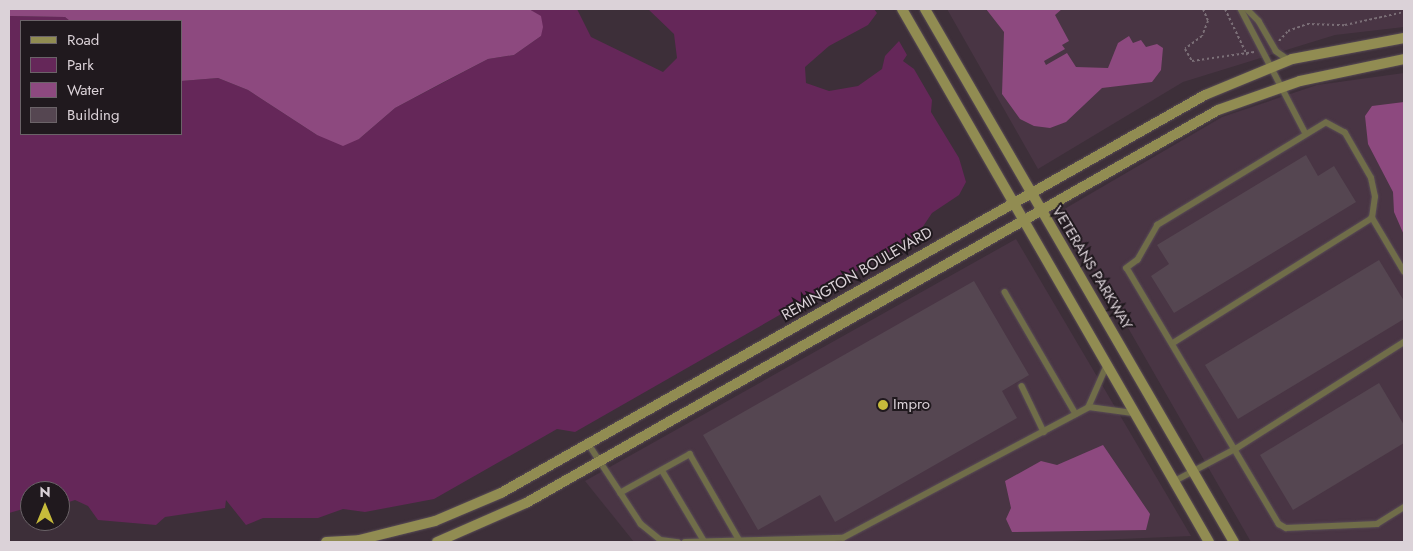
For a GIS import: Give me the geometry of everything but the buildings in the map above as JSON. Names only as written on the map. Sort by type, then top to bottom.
[{"type":"street","points":[[902,9],[1012,204],[1209,542]]},
{"type":"street","name":"VETERANS PARKWAY","points":[[925,9],[1195,471],[1234,542]]},
{"type":"street","name":"REMINGTON BOULEVARD","points":[[326,542],[359,540],[436,521],[501,493],[1204,95],[1289,60],[1404,38]]},
{"type":"street","points":[[437,542],[526,503],[1218,110],[1282,87],[1404,60]]},
{"type":"lane","points":[[1241,9],[1305,132]]},
{"type":"lane","points":[[1247,9],[1259,20],[1276,51],[1289,60]]},
{"type":"lane","points":[[1404,272],[1372,218],[1372,178],[1344,133],[1326,123],[1305,132],[1158,225],[1138,260],[1127,268],[1237,448],[1279,524],[1286,528],[1378,524],[1404,508]]},
{"type":"lane","points":[[1173,343],[1372,218]]},
{"type":"lane","points":[[1005,292],[1076,414]]},
{"type":"lane","points":[[1175,481],[1237,448],[1404,342]]},
{"type":"lane","points":[[1089,407],[1107,366]]},
{"type":"lane","points":[[1022,386],[1044,432]]},
{"type":"lane","points":[[685,542],[844,538],[1089,407],[1135,413]]},
{"type":"lane","points":[[588,443],[641,524],[661,540],[678,542]]},
{"type":"lane","points":[[620,493],[690,454],[740,541]]},
{"type":"lane","points":[[662,470],[705,542]]},
{"type":"path","points":[[1225,9],[1248,55]]},
{"type":"shaded area","points":[[947,9],[1404,9],[1404,27],[1335,35],[1183,82],[1038,169]]},
{"type":"shaded area","points":[[1404,73],[1404,542],[1251,542],[1061,211],[1222,117],[1317,85]]},
{"type":"shaded area","points":[[1016,239],[1191,536],[1050,542],[634,542],[585,481]]},
{"type":"green space","points":[[529,9],[577,9],[591,37],[663,72],[677,58],[674,34],[648,9],[874,9],[877,13],[868,25],[829,46],[805,67],[806,83],[829,91],[858,86],[882,69],[885,56],[899,41],[907,55],[903,61],[914,69],[932,100],[931,112],[959,158],[966,182],[959,195],[932,213],[916,237],[575,432],[557,429],[434,499],[365,512],[343,509],[318,518],[263,518],[246,525],[226,500],[225,508],[165,517],[156,525],[98,520],[88,506],[75,500],[70,502],[70,481],[20,481],[20,510],[9,513],[9,16],[65,17],[69,20],[20,20],[20,135],[182,135],[182,81],[218,78],[248,90],[317,135],[359,139],[395,108],[488,59],[514,55],[541,36],[541,17]]},
{"type":"water","points":[[9,9],[529,9],[541,16],[543,27],[541,36],[514,55],[488,59],[440,84],[395,108],[359,139],[343,146],[317,135],[248,90],[218,78],[182,81],[182,20],[69,20],[65,17],[9,16]]},
{"type":"water","points":[[986,9],[1062,9],[1055,15],[1069,41],[1062,45],[1065,49],[1044,61],[1046,65],[1067,53],[1076,67],[1108,68],[1118,43],[1129,36],[1133,43],[1141,40],[1146,47],[1157,44],[1163,48],[1161,70],[1152,82],[1102,88],[1066,122],[1050,128],[1034,126],[1020,119],[1002,94],[1004,32]]},
{"type":"water","points":[[1404,102],[1404,235],[1394,212],[1393,192],[1368,144],[1365,116],[1372,106]]},
{"type":"water","points":[[1103,445],[1150,514],[1146,530],[1012,532],[1006,519],[1011,508],[1005,481],[1041,461],[1057,465]]},
{"type":"place","name":"Impro","points":[[883,405]]}]
